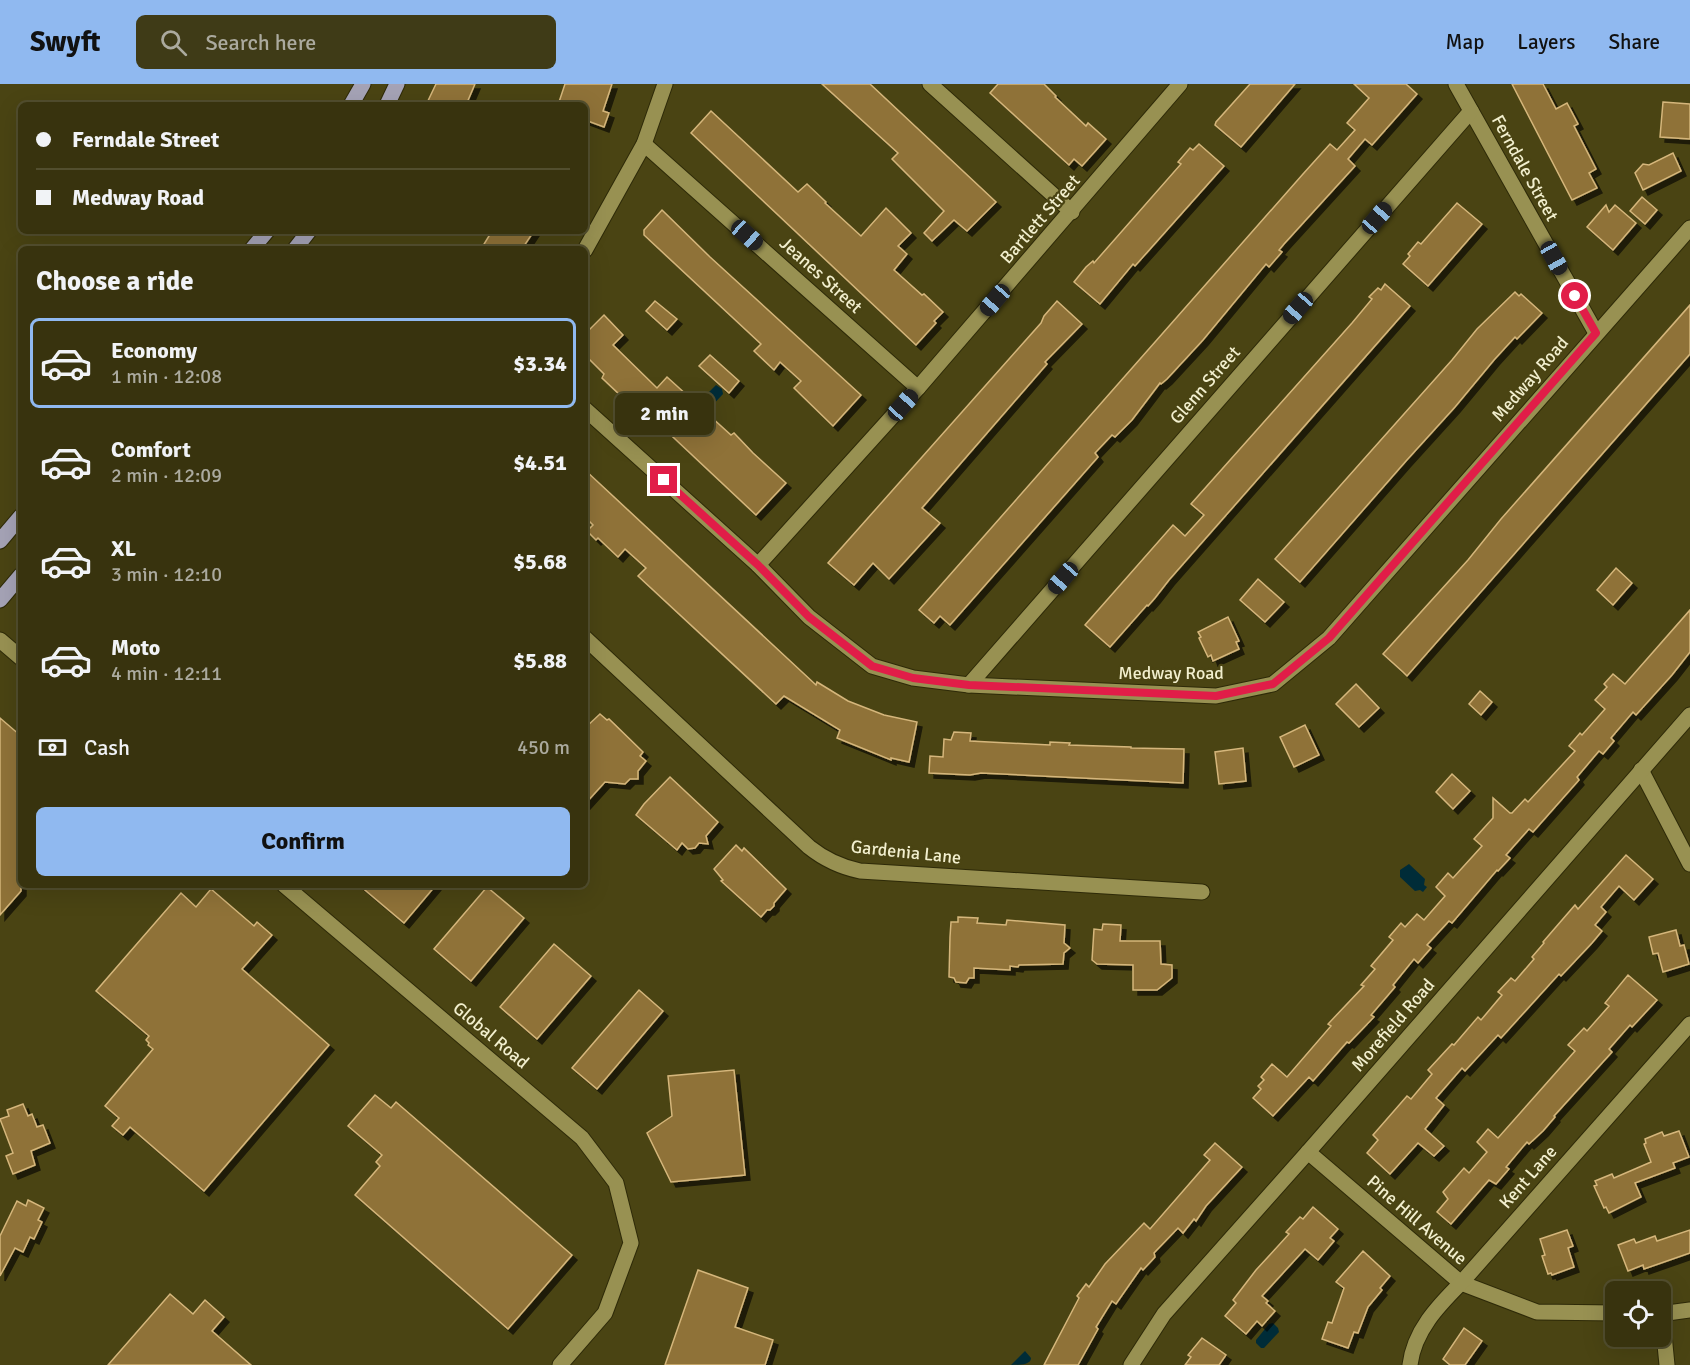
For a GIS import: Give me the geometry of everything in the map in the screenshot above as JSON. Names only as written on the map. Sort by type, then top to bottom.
[{"type":"main road","points":[[353,102],[363,84]]},
{"type":"main road","points":[[388,102],[397,84]]},
{"type":"main road","points":[[254,246],[264,234]]},
{"type":"main road","points":[[297,246],[307,234]]},
{"type":"main road","points":[[0,541],[18,520]]},
{"type":"main road","points":[[0,600],[18,579]]},
{"type":"street","points":[[587,246],[644,144],[665,84]]},
{"type":"street","points":[[930,84],[1071,212]]},
{"type":"street","name":"Bartlett Street","points":[[758,565],[918,387],[1180,84]]},
{"type":"street","name":"Ferndale Street","points":[[1456,84],[1596,333]]},
{"type":"street","name":"Glenn Street","points":[[969,685],[1471,111]]},
{"type":"street","name":"Jeanes Street","points":[[644,144],[918,387]]},
{"type":"street","name":"Medway Road","points":[[588,412],[758,565],[809,617],[872,666],[913,678],[969,685],[1216,696],[1273,684],[1329,638],[1690,228]]},
{"type":"street","points":[[0,640],[18,655]]},
{"type":"street","name":"Gardenia Lane","points":[[588,641],[808,847],[847,869],[1202,892]]},
{"type":"street","name":"Morefield Road","points":[[1131,1365],[1164,1314],[1690,715]]},
{"type":"street","points":[[1641,770],[1690,864]]},
{"type":"street","name":"Global Road","points":[[288,888],[582,1138],[616,1183],[631,1243],[605,1313],[560,1365]]},
{"type":"street","name":"Kent Lane","points":[[1410,1365],[1419,1334],[1441,1303],[1690,1024]]},
{"type":"street","name":"Pine Hill Avenue","points":[[1308,1152],[1461,1283],[1537,1312],[1605,1313]]},
{"type":"street","points":[[1671,1313],[1690,1310]]},
{"type":"street","points":[[1665,1347],[1667,1365]]},
{"type":"water","points":[[716,385],[722,389],[723,394],[709,409],[706,409],[701,405],[701,400]]},
{"type":"water","points":[[1409,864],[1425,879],[1424,885],[1427,887],[1423,892],[1415,891],[1400,877],[1400,870]]},
{"type":"water","points":[[1273,1323],[1279,1332],[1264,1348],[1261,1348],[1256,1340],[1269,1324]]},
{"type":"water","points":[[1025,1351],[1031,1358],[1029,1362],[1011,1365]]},
{"type":"building","points":[[436,84],[475,84],[467,102],[427,102]]},
{"type":"building","points":[[565,84],[612,84],[603,111],[609,113],[604,127],[588,121],[588,102],[559,102]]},
{"type":"building","points":[[822,84],[870,84],[996,202],[967,231],[954,220],[932,241],[924,233],[944,211],[892,159],[898,153]]},
{"type":"building","points":[[998,84],[1044,84],[1086,126],[1088,123],[1106,139],[1082,166],[1074,159],[1069,165],[990,93]]},
{"type":"building","points":[[1250,84],[1295,84],[1241,147],[1215,125]]},
{"type":"building","points":[[1354,84],[1406,84],[1417,94],[1372,145],[1365,139],[1348,159],[1355,166],[1284,244],[1279,250],[1282,252],[1269,267],[1266,264],[1203,340],[1167,379],[1160,383],[1132,420],[1115,437],[1112,435],[1095,453],[1098,457],[950,625],[940,616],[934,623],[919,610],[1330,144],[1337,150],[1355,130],[1347,123],[1369,98]]},
{"type":"building","points":[[1512,84],[1543,84],[1556,109],[1567,103],[1578,124],[1574,126],[1596,169],[1589,173],[1597,188],[1572,200]]},
{"type":"building","points":[[1663,102],[1690,104],[1690,139],[1660,137]]},
{"type":"building","points":[[711,111],[798,192],[807,184],[861,236],[886,208],[911,233],[898,246],[907,254],[894,270],[943,312],[916,345],[691,133]]},
{"type":"building","points":[[1199,144],[1224,166],[1135,266],[1133,264],[1100,304],[1074,282],[1086,267],[1093,261],[1094,263],[1181,164],[1178,162],[1190,148],[1193,150]]},
{"type":"building","points":[[1673,153],[1681,171],[1643,190],[1635,173],[1643,164],[1649,165]]},
{"type":"building","points":[[1642,197],[1657,210],[1645,224],[1630,211]]},
{"type":"building","points":[[1457,203],[1482,224],[1428,286],[1403,264],[1418,242],[1421,244]]},
{"type":"building","points":[[1606,205],[1609,212],[1615,205],[1636,223],[1613,250],[1587,227]]},
{"type":"building","points":[[662,210],[861,395],[833,426],[794,388],[801,381],[780,362],[774,370],[754,351],[761,344],[644,235],[644,230]]},
{"type":"building","points":[[490,234],[532,234],[524,246],[483,246]]},
{"type":"building","points":[[1385,284],[1410,306],[1110,647],[1085,625],[1173,525],[1185,536],[1204,515],[1191,504],[1352,323],[1372,299],[1369,297],[1378,288],[1381,290]]},
{"type":"building","points":[[1515,292],[1519,296],[1521,294],[1542,313],[1494,360],[1300,582],[1275,559],[1477,329]]},
{"type":"building","points":[[655,301],[677,319],[667,330],[646,311]]},
{"type":"building","points":[[1057,301],[1082,324],[1045,362],[1047,364],[922,508],[940,523],[889,579],[873,563],[854,585],[828,563],[1041,323]]},
{"type":"building","points":[[1690,305],[1690,354],[1407,676],[1383,654]]},
{"type":"building","points":[[604,315],[623,335],[613,345],[657,388],[667,377],[731,435],[734,433],[786,483],[756,515],[625,392],[622,395],[619,394],[602,378],[604,374],[588,358],[588,331]]},
{"type":"building","points":[[710,355],[739,381],[729,393],[699,366]]},
{"type":"building","points":[[588,473],[816,685],[817,682],[848,701],[884,715],[917,722],[909,762],[891,758],[891,760],[837,738],[840,730],[784,696],[776,704],[638,576],[646,568],[625,549],[618,557],[598,538],[596,540],[588,532],[593,525],[588,520]]},
{"type":"building","points":[[1616,568],[1632,583],[1613,605],[1597,590]]},
{"type":"building","points":[[1258,579],[1284,602],[1265,622],[1240,600]]},
{"type":"building","points":[[1690,610],[1690,652],[1672,675],[1636,715],[1633,712],[1611,738],[1614,741],[1603,754],[1599,751],[1577,777],[1579,780],[1533,832],[1529,829],[1506,855],[1510,858],[1452,923],[1449,921],[1427,945],[1431,948],[1418,963],[1414,959],[1393,985],[1395,987],[1371,1015],[1374,1017],[1349,1043],[1347,1042],[1313,1081],[1309,1077],[1273,1116],[1253,1098],[1261,1089],[1258,1086],[1264,1080],[1261,1077],[1272,1064],[1287,1077],[1331,1026],[1328,1024],[1364,986],[1361,985],[1375,969],[1371,966],[1393,940],[1389,937],[1401,923],[1405,927],[1417,914],[1424,920],[1445,896],[1436,887],[1448,873],[1453,878],[1482,846],[1474,839],[1493,818],[1493,798],[1510,813],[1525,799],[1528,802],[1575,751],[1569,746],[1605,709],[1595,700],[1607,687],[1604,684],[1613,674],[1625,684]]},
{"type":"building","points":[[1228,617],[1239,641],[1236,642],[1239,649],[1213,661],[1211,655],[1208,657],[1198,632]]},
{"type":"building","points":[[1356,684],[1379,708],[1359,727],[1336,704]]},
{"type":"building","points":[[1480,691],[1492,702],[1481,715],[1469,704]]},
{"type":"building","points":[[600,714],[607,720],[609,719],[643,752],[640,756],[646,761],[638,771],[638,779],[630,779],[625,784],[605,782],[588,801],[588,725]]},
{"type":"building","points":[[0,718],[18,733],[18,888],[21,888],[21,891],[0,915]]},
{"type":"building","points":[[1305,725],[1319,755],[1294,767],[1280,737]]},
{"type":"building","points":[[954,732],[971,733],[970,741],[1050,745],[1050,742],[1070,743],[1069,745],[1184,749],[1183,783],[981,773],[970,775],[929,773],[930,756],[943,757],[944,739],[951,740]]},
{"type":"building","points":[[1243,748],[1246,781],[1219,784],[1215,752]]},
{"type":"building","points":[[1452,774],[1470,791],[1453,809],[1436,792]]},
{"type":"building","points":[[670,777],[718,822],[706,836],[708,844],[699,843],[695,848],[688,849],[682,843],[677,850],[636,815]]},
{"type":"building","points":[[736,845],[742,851],[744,848],[786,889],[774,906],[761,917],[721,881],[723,880],[714,869]]},
{"type":"building","points":[[1626,855],[1653,879],[1634,900],[1619,886],[1601,907],[1606,912],[1595,925],[1602,931],[1592,943],[1561,976],[1559,974],[1501,1038],[1498,1035],[1465,1071],[1462,1068],[1436,1098],[1444,1105],[1425,1129],[1444,1146],[1434,1156],[1418,1143],[1390,1174],[1367,1153],[1378,1140],[1373,1135],[1407,1096],[1411,1099],[1432,1074],[1428,1070],[1452,1044],[1454,1045],[1478,1017],[1481,1020],[1502,995],[1498,992],[1511,978],[1515,981],[1534,959],[1532,957],[1543,942],[1575,905],[1578,909]]},
{"type":"building","points":[[363,888],[433,888],[404,923]]},
{"type":"building","points":[[486,888],[524,918],[471,981],[434,949]]},
{"type":"building","points":[[211,889],[254,926],[257,922],[272,935],[242,969],[329,1045],[204,1191],[130,1127],[123,1135],[112,1126],[119,1118],[105,1106],[153,1049],[146,1040],[149,1036],[96,991],[181,893],[196,907]]},
{"type":"building","points":[[958,917],[978,918],[977,923],[1006,925],[1007,920],[1065,925],[1064,943],[1070,948],[1064,953],[1063,964],[1010,966],[1010,970],[974,968],[974,978],[969,978],[966,983],[956,982],[954,978],[949,977],[950,937],[951,922],[958,922]]},
{"type":"building","points":[[1103,924],[1121,925],[1120,941],[1160,941],[1161,964],[1172,965],[1172,978],[1157,990],[1133,990],[1133,965],[1097,964],[1092,960],[1094,929],[1102,930]]},
{"type":"building","points":[[1676,930],[1680,946],[1684,945],[1689,964],[1663,972],[1658,953],[1653,954],[1649,937]]},
{"type":"building","points":[[554,944],[591,976],[537,1039],[500,1007]]},
{"type":"building","points":[[1628,975],[1657,1000],[1609,1049],[1612,1052],[1543,1131],[1529,1144],[1527,1142],[1506,1167],[1509,1169],[1496,1184],[1489,1180],[1451,1224],[1437,1212],[1448,1199],[1443,1192],[1464,1168],[1469,1173],[1487,1152],[1477,1142],[1488,1129],[1498,1138],[1575,1051],[1568,1045],[1584,1028],[1587,1031],[1609,1006],[1605,1003]]},
{"type":"building","points":[[639,990],[663,1011],[597,1089],[572,1068]]},
{"type":"building","points":[[734,1070],[745,1175],[671,1182],[647,1133],[672,1116],[668,1076]]},
{"type":"building","points":[[375,1095],[391,1108],[396,1102],[572,1255],[508,1329],[355,1195],[380,1166],[376,1162],[382,1155],[348,1126]]},
{"type":"building","points":[[23,1104],[28,1116],[32,1114],[37,1127],[43,1125],[50,1143],[31,1151],[35,1165],[13,1174],[6,1156],[13,1153],[0,1119],[9,1116],[7,1110]]},
{"type":"building","points":[[1679,1131],[1689,1157],[1673,1163],[1675,1168],[1635,1183],[1641,1197],[1609,1213],[1606,1207],[1604,1208],[1594,1186],[1597,1185],[1595,1181],[1612,1174],[1614,1178],[1651,1162],[1644,1144],[1645,1139],[1662,1132],[1664,1136]]},
{"type":"building","points":[[1215,1143],[1242,1167],[1206,1206],[1196,1221],[1194,1219],[1183,1233],[1178,1228],[1154,1253],[1155,1257],[1143,1270],[1141,1268],[1116,1304],[1112,1301],[1096,1327],[1098,1329],[1078,1365],[1044,1365],[1079,1298],[1077,1296],[1086,1284],[1089,1287],[1105,1264],[1144,1223],[1150,1229],[1210,1160],[1204,1155]]},
{"type":"building","points":[[28,1200],[44,1208],[38,1220],[42,1222],[34,1239],[30,1237],[23,1252],[15,1248],[0,1276],[0,1236],[17,1201],[26,1206]]},
{"type":"building","points":[[1313,1207],[1338,1229],[1330,1238],[1334,1241],[1318,1260],[1305,1249],[1262,1296],[1275,1311],[1262,1326],[1257,1321],[1246,1334],[1225,1316],[1236,1303],[1233,1300],[1256,1270],[1289,1234],[1286,1232],[1300,1217],[1303,1219]]},
{"type":"building","points":[[1567,1230],[1573,1246],[1568,1248],[1574,1267],[1552,1275],[1548,1274],[1542,1256],[1545,1255],[1540,1239]]},
{"type":"building","points":[[1690,1230],[1690,1253],[1644,1269],[1643,1265],[1628,1271],[1618,1245],[1634,1239],[1636,1243],[1655,1236],[1657,1241]]},
{"type":"building","points":[[1363,1251],[1390,1276],[1368,1307],[1358,1333],[1354,1332],[1348,1348],[1322,1339],[1328,1322],[1332,1323],[1344,1288],[1336,1282]]},
{"type":"building","points":[[698,1270],[748,1288],[735,1327],[773,1340],[765,1365],[665,1365]]},
{"type":"building","points":[[170,1294],[193,1314],[205,1300],[224,1317],[212,1331],[251,1365],[108,1365]]},
{"type":"building","points":[[1464,1328],[1482,1341],[1465,1365],[1450,1365],[1443,1359]]},
{"type":"building","points":[[1202,1338],[1226,1355],[1219,1365],[1185,1365],[1191,1357],[1188,1355]]},
{"type":"route","points":[[664,480],[758,565],[809,617],[872,666],[913,678],[969,685],[1216,696],[1273,684],[1329,638],[1596,333],[1575,296]]}]
